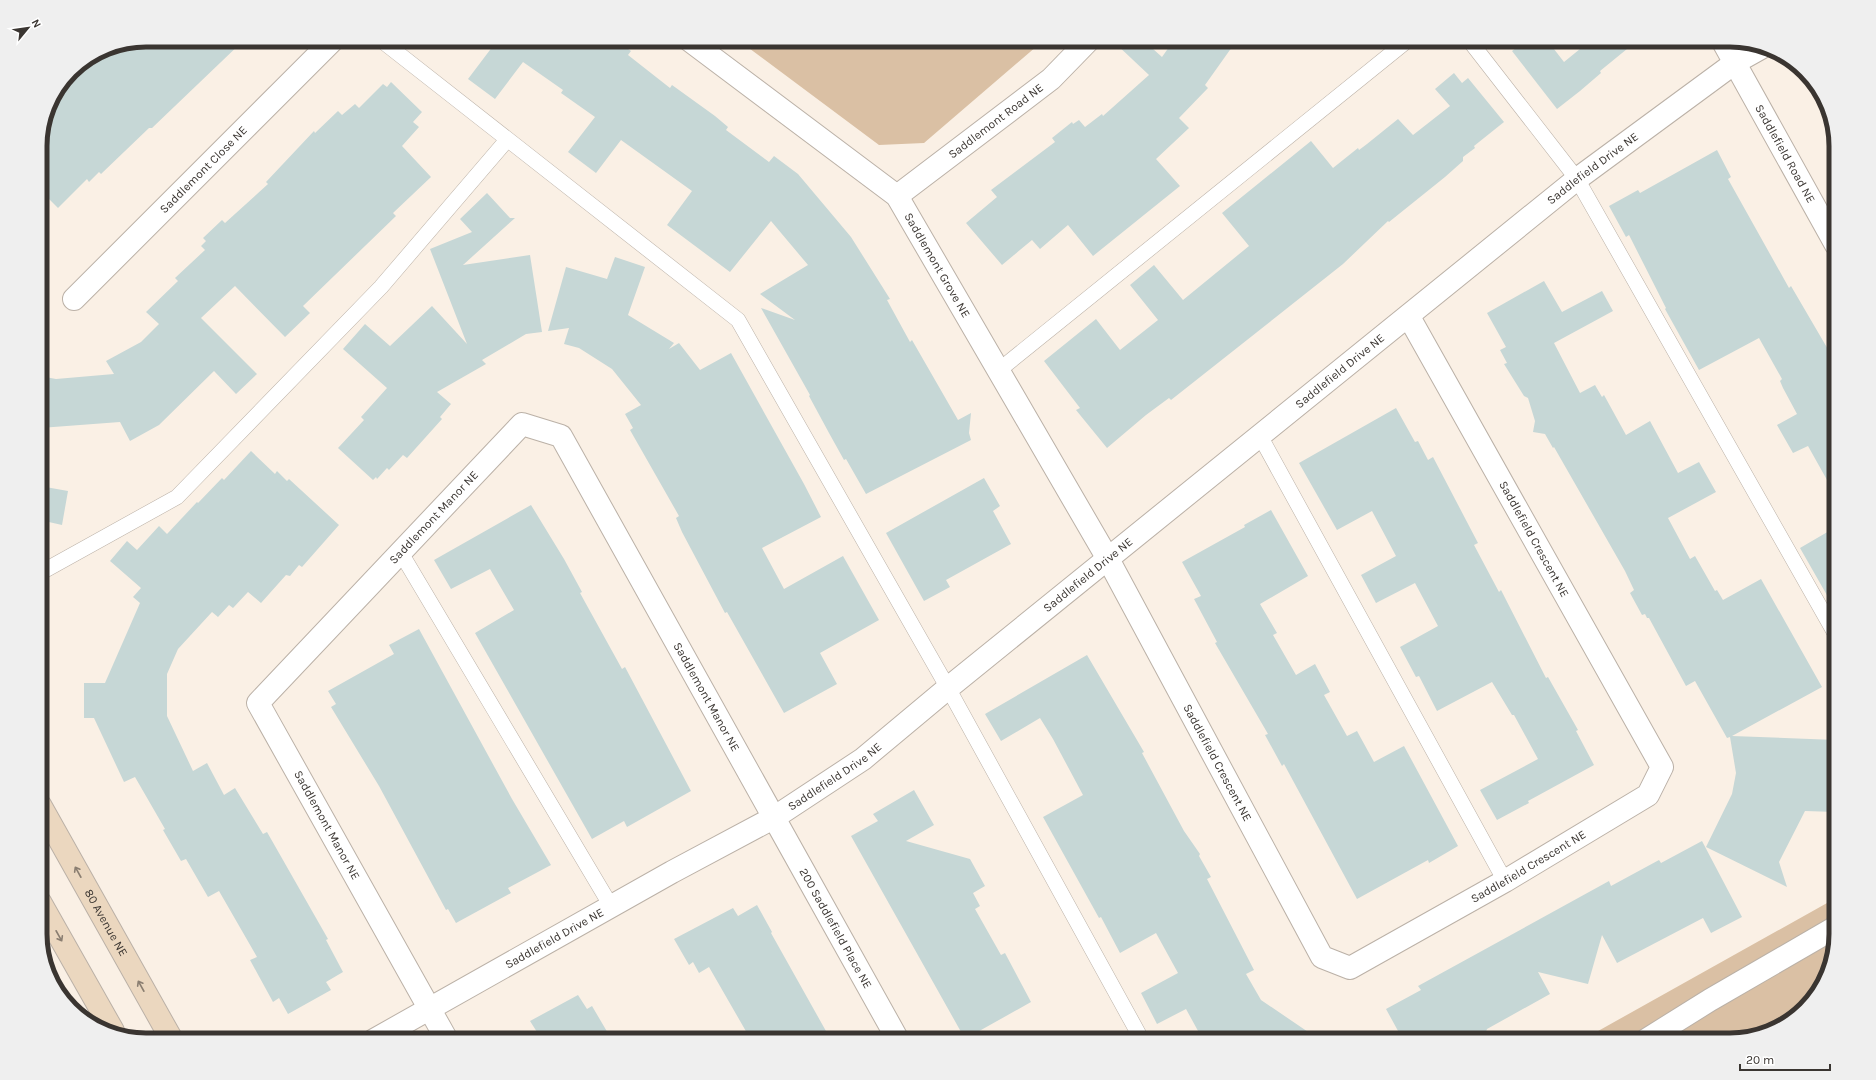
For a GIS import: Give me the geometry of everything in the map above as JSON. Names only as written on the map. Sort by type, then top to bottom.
[{"type":"street","name":"Saddlemont Close NE","points":[[74,299],[326,47]]},
{"type":"street","name":"Saddlemont Grove NE","points":[[698,47],[897,196],[1108,559]]},
{"type":"street","name":"Saddlemont Road NE","points":[[897,196],[1051,79],[1082,47]]},
{"type":"street","points":[[1726,47],[1736,62]]},
{"type":"street","name":"Saddlefield Drive NE","points":[[386,1033],[611,906],[774,817],[863,759],[948,688],[1409,317],[1577,179],[1736,62],[1756,50]]},
{"type":"street","name":"Saddlefield Road NE","points":[[1736,62],[1829,231]]},
{"type":"street","name":"Saddlefield Crescent NE","points":[[1108,559],[1322,957],[1350,968],[1506,881],[1648,795],[1662,767],[1409,317]]},
{"type":"street","name":"Saddlemont Manor NE","points":[[430,1008],[258,703],[522,424],[561,436],[774,817]]},
{"type":"street","name":"80 Avenue NE","points":[[47,817],[168,1033]]},
{"type":"street","name":"200 Saddlefield Place NE","points":[[774,817],[894,1033]]},
{"type":"street","points":[[47,914],[110,1026]]},
{"type":"street","points":[[1657,1033],[1829,930]]},
{"type":"street","points":[[430,1008],[443,1033]]},
{"type":"lane","points":[[389,47],[738,320],[948,688],[1138,1033]]},
{"type":"lane","points":[[998,371],[1399,47]]},
{"type":"lane","points":[[1474,47],[1577,179],[1829,623]]},
{"type":"lane","points":[[47,568],[177,497],[381,287],[506,140]]},
{"type":"lane","points":[[1260,436],[1506,881]]},
{"type":"lane","points":[[401,553],[611,906]]},
{"type":"shaded area","points":[[747,47],[1036,47],[924,143],[879,145]]},
{"type":"shaded area","points":[[1829,902],[1829,934],[1826,960],[1816,984],[1809,994],[1790,1013],[1780,1020],[1756,1030],[1730,1033],[1595,1033]]},
{"type":"building","points":[[139,47],[237,47],[152,128],[149,128],[101,174],[99,172],[89,182],[87,179],[58,208],[47,197],[47,139],[50,120],[60,96],[81,71],[102,57],[126,49]]},
{"type":"building","points":[[492,47],[625,47],[631,51],[628,55],[670,88],[672,85],[715,116],[728,127],[726,130],[769,162],[774,156],[798,174],[851,237],[890,299],[887,300],[910,342],[912,340],[958,420],[971,413],[969,433],[971,440],[866,494],[846,459],[844,460],[809,396],[810,395],[761,308],[795,320],[760,294],[808,265],[771,221],[730,272],[667,225],[692,191],[621,140],[596,173],[568,152],[595,117],[561,93],[563,90],[523,62],[495,99],[468,79]]},
{"type":"building","points":[[1119,47],[1151,47],[1162,57],[1169,47],[1232,47],[1205,85],[1208,88],[1179,118],[1189,128],[1156,159],[1180,186],[1093,256],[1068,225],[1040,249],[1032,240],[1002,265],[966,223],[997,197],[991,190],[1055,142],[1052,138],[1072,122],[1073,124],[1079,120],[1085,127],[1102,114],[1103,116],[1149,75]]},
{"type":"building","points":[[1517,47],[1552,47],[1564,62],[1582,47],[1629,47],[1600,71],[1601,73],[1580,91],[1557,109],[1512,51]]},
{"type":"building","points":[[1454,73],[1462,83],[1468,78],[1504,122],[1474,146],[1475,148],[1463,157],[1463,161],[1445,177],[1389,222],[1388,221],[1343,264],[1171,400],[1169,398],[1146,415],[1107,448],[1076,410],[1080,408],[1044,361],[1096,319],[1120,350],[1158,320],[1130,285],[1154,265],[1183,300],[1249,246],[1222,213],[1311,141],[1333,168],[1358,148],[1359,150],[1367,144],[1398,119],[1413,135],[1450,106],[1435,89]]},
{"type":"building","points":[[391,82],[422,112],[413,122],[419,127],[402,146],[431,177],[393,213],[396,216],[303,306],[310,313],[285,337],[235,286],[201,318],[257,374],[236,394],[214,371],[159,425],[130,441],[120,422],[47,427],[47,377],[56,379],[114,374],[106,361],[141,342],[159,324],[146,312],[178,281],[175,278],[205,250],[201,246],[206,241],[203,238],[222,220],[225,223],[268,184],[266,182],[314,131],[315,133],[338,111],[342,115],[355,104],[359,108],[383,84],[387,87]]},
{"type":"building","points":[[1717,150],[1731,177],[1728,179],[1789,288],[1791,286],[1829,351],[1829,484],[1808,446],[1793,453],[1777,425],[1797,414],[1780,381],[1782,379],[1759,338],[1699,370],[1665,309],[1666,308],[1629,235],[1626,237],[1609,206],[1638,190],[1640,193]]},
{"type":"building","points":[[487,193],[510,218],[515,218],[463,265],[530,255],[542,332],[526,334],[482,360],[486,364],[437,392],[451,404],[440,417],[442,419],[407,458],[403,455],[389,470],[387,468],[377,479],[376,477],[373,480],[338,448],[364,420],[361,417],[387,388],[343,349],[365,324],[390,346],[432,306],[467,344],[430,249],[472,232],[460,219]]},
{"type":"building","points":[[615,257],[645,267],[628,315],[674,343],[669,349],[679,343],[700,370],[731,353],[821,517],[762,548],[784,589],[843,556],[879,620],[820,653],[837,684],[784,713],[727,612],[725,613],[682,532],[676,518],[679,516],[630,430],[633,428],[625,414],[641,405],[612,369],[579,348],[564,344],[569,328],[548,331],[566,267],[607,279]]},
{"type":"building","points":[[1544,281],[1562,312],[1602,291],[1613,311],[1554,343],[1580,393],[1595,385],[1602,397],[1604,395],[1626,435],[1650,421],[1678,473],[1699,462],[1716,492],[1668,518],[1690,559],[1695,556],[1715,591],[1717,590],[1723,600],[1761,579],[1822,687],[1732,736],[1829,740],[1829,812],[1805,811],[1779,862],[1787,887],[1706,847],[1732,794],[1736,773],[1730,737],[1727,738],[1695,681],[1686,686],[1649,618],[1647,618],[1645,614],[1642,615],[1630,593],[1634,590],[1625,571],[1554,447],[1553,448],[1545,434],[1533,432],[1535,421],[1528,398],[1524,396],[1504,364],[1507,363],[1500,350],[1506,347],[1487,313]]},
{"type":"building","points":[[1396,408],[1415,442],[1418,441],[1428,460],[1433,457],[1478,543],[1474,545],[1499,592],[1501,590],[1546,678],[1548,677],[1578,730],[1576,731],[1594,765],[1528,801],[1529,803],[1497,820],[1480,790],[1538,759],[1514,715],[1512,715],[1492,682],[1437,711],[1419,676],[1416,677],[1400,647],[1438,626],[1415,583],[1376,603],[1361,575],[1396,556],[1372,511],[1337,530],[1299,463]]},
{"type":"building","points":[[251,451],[275,474],[277,471],[287,481],[289,479],[339,525],[302,567],[299,565],[290,576],[286,575],[261,603],[248,592],[233,608],[229,605],[218,617],[212,612],[178,649],[167,674],[167,716],[193,771],[207,763],[224,795],[235,788],[263,834],[267,832],[328,939],[326,940],[343,972],[326,982],[331,990],[288,1014],[279,998],[273,1002],[250,960],[257,957],[219,891],[208,897],[186,859],[181,861],[163,830],[165,829],[135,777],[124,782],[94,718],[84,718],[84,683],[105,683],[140,603],[133,597],[141,588],[110,561],[127,541],[137,550],[159,526],[167,534],[197,502],[198,503],[222,478],[224,480]]},
{"type":"building","points":[[984,478],[1000,506],[993,511],[1011,544],[946,580],[950,587],[924,601],[886,533]]},
{"type":"building","points":[[47,487],[68,491],[62,525],[47,522]]},
{"type":"building","points":[[531,505],[564,559],[582,592],[580,593],[622,669],[625,667],[691,791],[627,827],[624,821],[592,839],[475,633],[514,610],[490,569],[451,589],[434,560]]},
{"type":"building","points":[[1271,510],[1308,576],[1260,604],[1277,633],[1273,635],[1296,675],[1315,664],[1330,692],[1324,695],[1347,736],[1357,731],[1374,762],[1404,746],[1458,846],[1429,863],[1428,860],[1357,899],[1284,764],[1282,766],[1265,735],[1268,734],[1215,643],[1217,642],[1194,599],[1201,596],[1182,562],[1245,527],[1244,525]]},
{"type":"building","points":[[1829,531],[1829,599],[1800,548]]},
{"type":"building","points":[[419,629],[512,799],[551,865],[508,888],[511,893],[456,923],[448,909],[446,910],[379,786],[331,707],[336,704],[328,691],[394,654],[389,645]]},
{"type":"building","points":[[1087,655],[1144,752],[1142,753],[1184,831],[1200,854],[1199,856],[1211,877],[1207,879],[1254,970],[1246,974],[1261,1000],[1310,1033],[1199,1033],[1186,1009],[1157,1024],[1141,993],[1178,973],[1156,933],[1120,953],[1101,917],[1099,918],[1043,817],[1083,795],[1053,739],[1040,718],[1001,741],[985,714]]},
{"type":"building","points":[[914,790],[934,825],[906,841],[970,859],[985,886],[973,893],[980,906],[975,909],[1001,955],[1005,953],[1031,1002],[976,1033],[962,1033],[851,836],[878,821],[873,814]]},
{"type":"building","points":[[1702,841],[1742,917],[1711,933],[1703,918],[1617,963],[1602,935],[1588,984],[1538,972],[1550,994],[1487,1029],[1486,1033],[1399,1033],[1386,1009],[1421,990],[1418,986],[1609,881],[1611,886],[1659,860],[1661,863]]},
{"type":"building","points":[[757,905],[827,1033],[747,1033],[709,967],[699,973],[693,962],[689,965],[674,939],[733,908],[738,916]]},
{"type":"building","points":[[578,995],[587,1009],[592,1006],[608,1033],[538,1033],[530,1021]]}]
